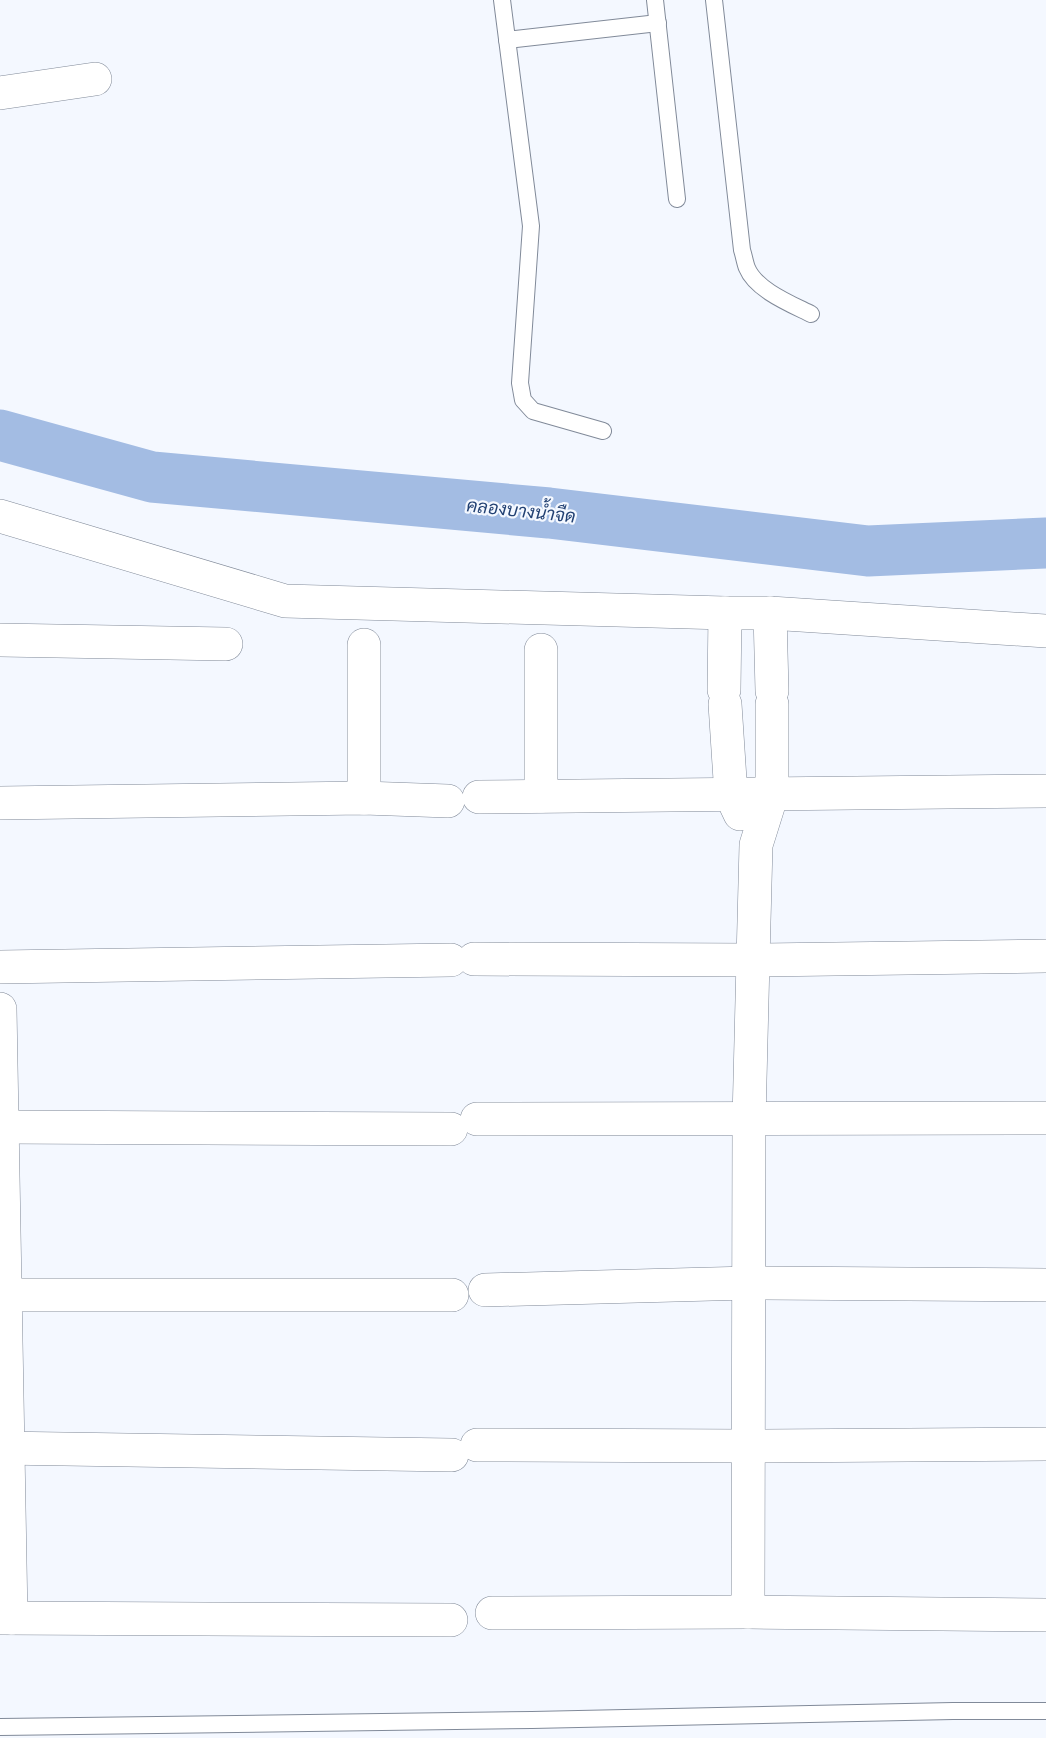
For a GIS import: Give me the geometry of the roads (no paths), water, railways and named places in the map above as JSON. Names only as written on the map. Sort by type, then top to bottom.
[{"type":"street","points":[[0,93],[95,80]]},
{"type":"street","points":[[0,516],[285,601],[770,613],[1046,631]]},
{"type":"street","points":[[725,613],[724,697],[730,795],[756,845]]},
{"type":"street","points":[[748,1612],[749,1120],[756,845],[772,794],[770,613]]},
{"type":"street","points":[[0,640],[226,644]]},
{"type":"street","points":[[364,645],[364,798]]},
{"type":"street","points":[[541,650],[541,796]]},
{"type":"street","points":[[0,803],[1046,791]]},
{"type":"street","points":[[0,967],[463,960],[753,960],[1046,956]]},
{"type":"street","points":[[0,1009],[6,1618],[451,1620]]},
{"type":"street","points":[[1,1127],[1046,1118]]},
{"type":"street","points":[[485,1290],[749,1283],[1046,1285]]},
{"type":"street","points":[[2,1295],[452,1295]]},
{"type":"street","points":[[4,1448],[464,1450],[1046,1444]]},
{"type":"street","points":[[492,1613],[748,1612],[1046,1615]]},
{"type":"lane","points":[[502,0],[531,226],[520,383],[523,400],[533,411],[603,430]]},
{"type":"lane","points":[[655,0],[677,199]]},
{"type":"lane","points":[[714,0],[742,250],[747,270],[758,284],[811,314]]},
{"type":"lane","points":[[507,40],[658,23]]},
{"type":"lane","points":[[0,1727],[1046,1711]]},
{"type":"waterway","name":"คลองบางน้ำจืด","points":[[0,435],[152,477],[549,513],[868,551],[1046,543]]}]
